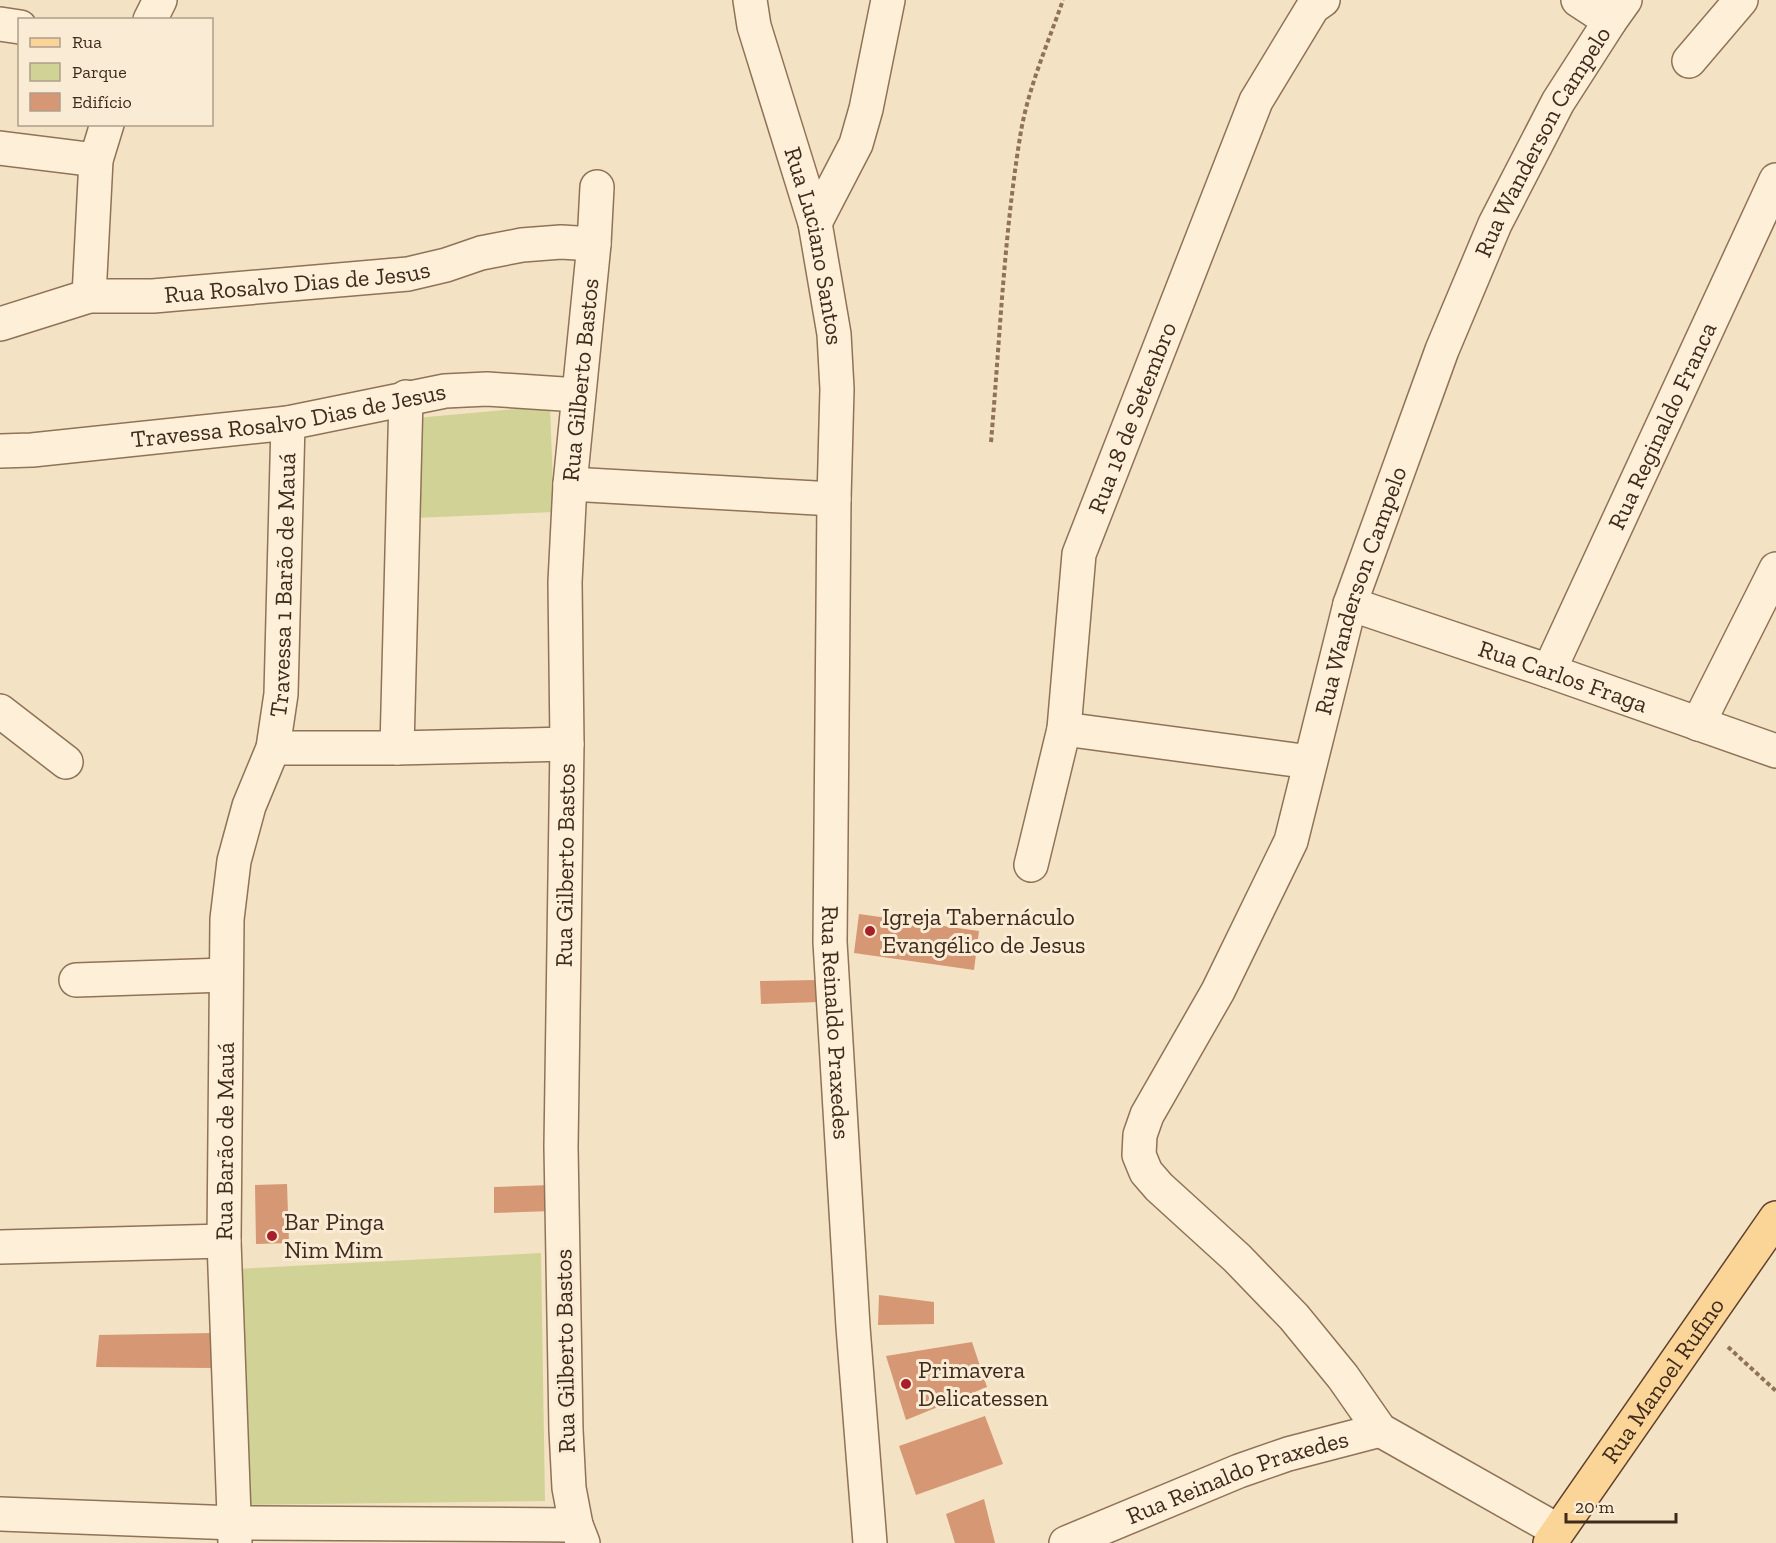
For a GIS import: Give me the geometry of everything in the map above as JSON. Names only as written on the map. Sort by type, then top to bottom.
[{"type":"main road","name":"Rua Manoel Rufino","points":[[1554,1537],[1776,1218]]},
{"type":"street","points":[[151,18],[160,0]]},
{"type":"street","name":"Rua Luciano Santos","points":[[750,0],[754,26],[815,223],[834,334],[837,389],[834,499]]},
{"type":"street","points":[[815,223],[856,144],[866,109],[888,0]]},
{"type":"street","name":"Rua 18 de Setembro","points":[[1031,865],[1064,729],[1079,554],[1256,101],[1313,7],[1323,0]]},
{"type":"street","points":[[1578,0],[1617,10]]},
{"type":"street","points":[[1689,61],[1741,0]]},
{"type":"street","name":"Rua Wanderson Campelo","points":[[1160,1187],[1146,1172],[1139,1155],[1140,1135],[1147,1115],[1218,991],[1291,841],[1350,604],[1442,350],[1495,224],[1558,102],[1617,10]]},
{"type":"street","points":[[0,24],[18,27]]},
{"type":"street","points":[[89,296],[96,160],[106,126]]},
{"type":"street","points":[[0,148],[96,160]]},
{"type":"street","name":"Rua Reginaldo Franca","points":[[1549,671],[1776,180]]},
{"type":"street","name":"Rua Gilberto Bastos","points":[[579,1534],[569,1488],[566,1430],[561,1147],[567,744],[566,582],[570,484],[594,244],[597,187]]},
{"type":"street","name":"Rua Rosalvo Dias de Jesus","points":[[0,324],[89,296],[153,296],[408,274],[446,265],[481,253],[522,245],[561,242],[594,244]]},
{"type":"street","name":"Travessa Rosalvo Dias de Jesus","points":[[0,451],[288,423],[406,397],[445,391],[487,389],[578,395]]},
{"type":"street","points":[[397,748],[406,397]]},
{"type":"street","name":"Travessa 1 Barão de Mauá","points":[[273,748],[281,694],[288,423]]},
{"type":"street","points":[[570,484],[834,499]]},
{"type":"street","name":"Rua Reinaldo Praxedes","points":[[834,499],[830,942],[853,1327],[870,1543]]},
{"type":"street","points":[[1698,724],[1776,569]]},
{"type":"street","name":"Rua Carlos Fraga","points":[[1350,604],[1776,751]]},
{"type":"street","points":[[0,711],[66,762]]},
{"type":"street","points":[[1064,729],[1310,762]]},
{"type":"street","points":[[273,748],[567,744]]},
{"type":"street","name":"Rua Barão de Mauá","points":[[235,1533],[224,1241],[227,919],[234,861],[249,806],[273,748]]},
{"type":"street","points":[[76,980],[225,975]]},
{"type":"street","name":"Rua Reinaldo Praxedes","points":[[1160,1187],[1237,1258],[1294,1317],[1343,1377],[1380,1430],[1554,1537]]},
{"type":"street","points":[[0,1247],[224,1241]]},
{"type":"street","name":"Rua Reinaldo Praxedes","points":[[1065,1543],[1239,1471],[1288,1454],[1380,1430]]},
{"type":"street","points":[[0,1514],[235,1533],[579,1534]]},
{"type":"path","points":[[991,442],[1010,218],[1022,129],[1034,82],[1063,0]]},
{"type":"path","points":[[1703,1324],[1776,1391]]},
{"type":"green space","points":[[550,406],[554,512],[414,518],[416,418]]},
{"type":"green space","points":[[541,1253],[545,1501],[244,1505],[236,1269]]},
{"type":"building","points":[[859,914],[979,931],[974,970],[854,953]]},
{"type":"building","points":[[817,980],[818,1002],[761,1004],[760,981]]},
{"type":"building","points":[[287,1184],[289,1243],[256,1244],[255,1185]]},
{"type":"building","points":[[551,1185],[552,1211],[494,1213],[494,1187]]},
{"type":"building","points":[[879,1295],[934,1302],[934,1324],[878,1325]]},
{"type":"building","points":[[213,1333],[214,1368],[96,1367],[99,1335]]},
{"type":"building","points":[[972,1342],[987,1387],[906,1420],[886,1356]]},
{"type":"building","points":[[985,1416],[1003,1464],[916,1495],[899,1446]]},
{"type":"building","points":[[984,1499],[995,1543],[955,1543],[946,1514]]},
{"type":"place","name":"Igreja Tabernáculo Evangélico de Jesus","points":[[870,931]]},
{"type":"place","name":"Bar Pinga Nim Mim","points":[[272,1236]]},
{"type":"place","name":"Primavera Delicatessen","points":[[906,1384]]}]
